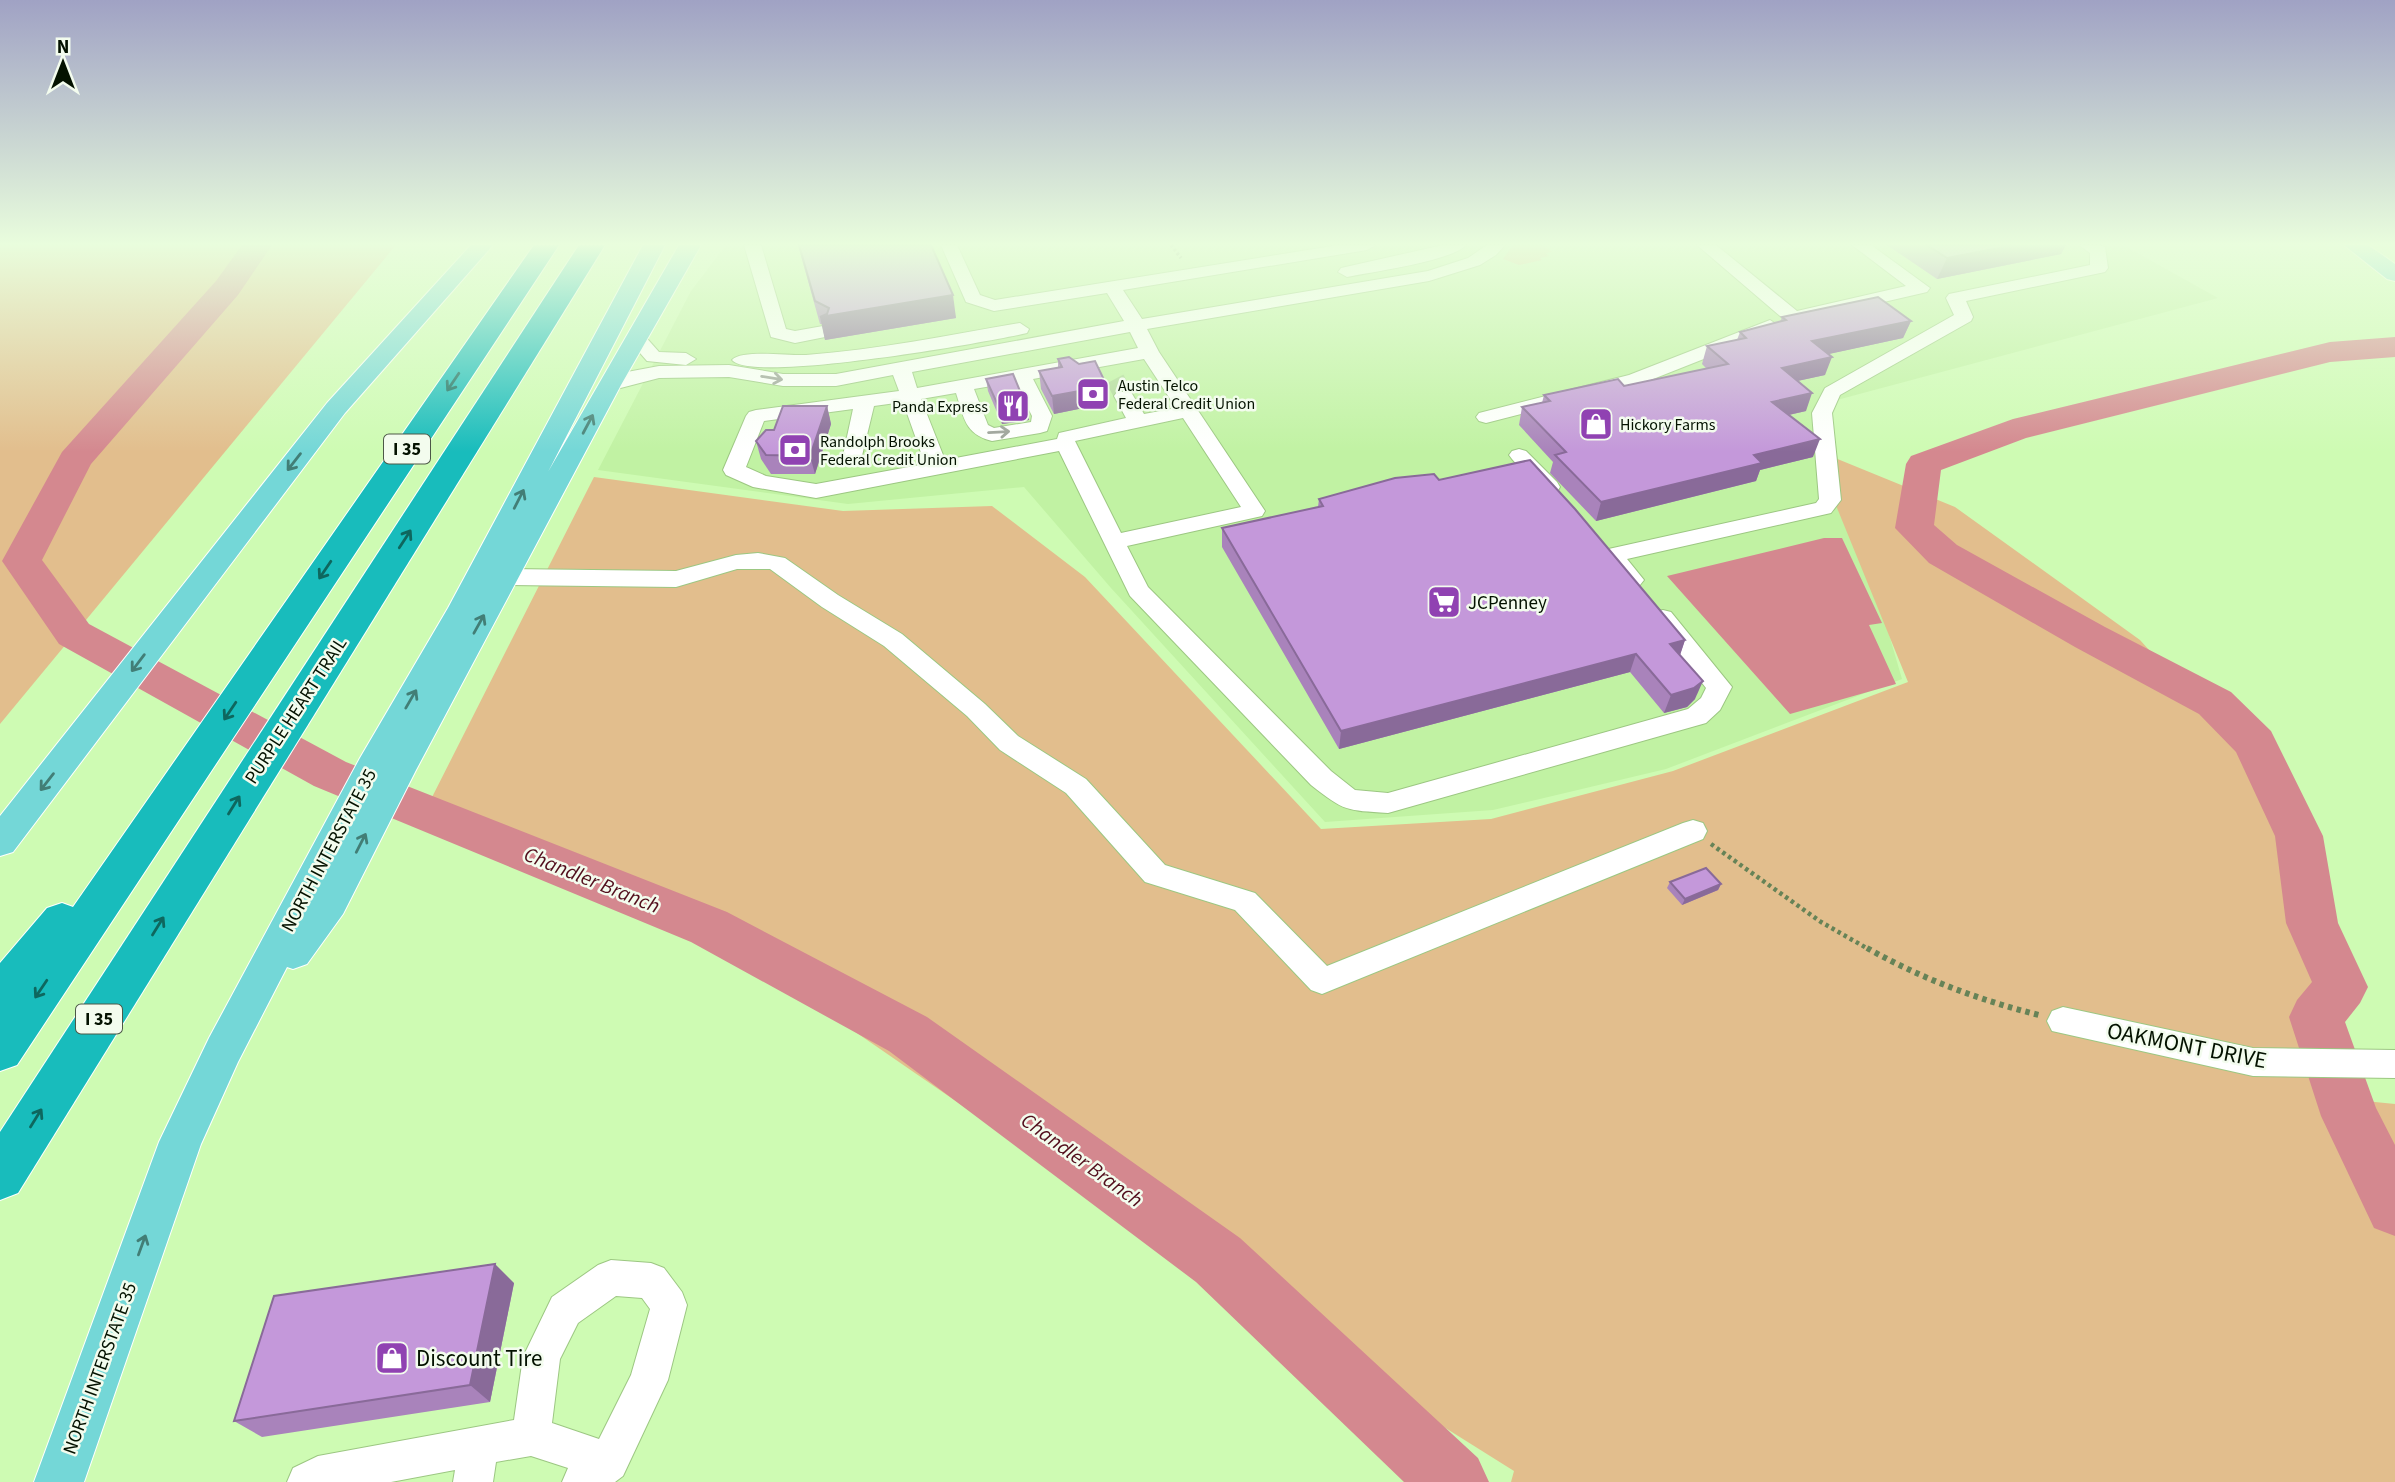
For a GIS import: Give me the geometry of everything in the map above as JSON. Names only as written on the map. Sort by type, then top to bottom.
[{"type":"highway","name":"I 35","points":[[0,1050],[498,314]]},
{"type":"highway","name":"PURPLE HEART TRAIL","points":[[0,1176],[547,314]]},
{"type":"highway","points":[[439,485],[496,428],[565,314]]},
{"type":"highway","points":[[0,995],[153,821]]},
{"type":"main road","points":[[336,408],[366,360],[400,314]]},
{"type":"main road","points":[[0,842],[336,408],[420,314]]},
{"type":"main road","name":"NORTH INTERSTATE 35","points":[[59,1482],[180,1142],[223,1051],[318,897],[388,764],[463,608],[617,314]]},
{"type":"main road","points":[[388,764],[506,577],[608,386],[650,314]]},
{"type":"street","points":[[772,314],[778,333],[795,337],[823,332]]},
{"type":"street","points":[[1114,542],[1254,511],[1149,352],[1130,314]]},
{"type":"street","points":[[608,386],[634,376],[659,372],[729,372],[783,380],[836,380],[901,369],[1151,314]]},
{"type":"street","points":[[636,338],[654,357],[804,361],[879,354],[1159,314]]},
{"type":"street","points":[[1790,314],[1793,317]]},
{"type":"street","points":[[1486,417],[1636,379],[1806,314]]},
{"type":"street","points":[[1901,314],[1931,335]]},
{"type":"street","points":[[1612,555],[1823,508],[1830,500],[1822,413],[1832,392],[1964,317],[1963,314]]},
{"type":"street","points":[[1149,352],[910,395],[756,416],[734,470],[761,482],[816,491],[852,471],[937,468],[1188,411]]},
{"type":"street","points":[[1105,360],[1138,421]]},
{"type":"street","points":[[901,369],[937,468]]},
{"type":"street","points":[[1028,374],[1066,440],[1138,592],[1321,778],[1349,800],[1388,803],[1698,716],[1711,704],[1719,687],[1593,535]]},
{"type":"street","points":[[962,385],[979,429],[992,435],[1040,427],[1042,416],[1028,374]]},
{"type":"street","points":[[852,471],[865,401]]},
{"type":"street","points":[[1519,455],[1565,505]]},
{"type":"street","points":[[506,577],[677,579],[736,562],[758,560],[776,563],[893,640],[976,710],[1009,743],[1076,786],[1155,874],[1245,901],[1322,981],[1693,831]]},
{"type":"street","name":"OAKMONT DRIVE","points":[[2063,1021],[2253,1062],[2395,1064]]},
{"type":"street","points":[[611,1278],[651,1281],[669,1305],[649,1380],[595,1472],[531,1436],[542,1357],[565,1310],[611,1278]]},
{"type":"street","points":[[307,1482],[318,1476],[476,1464],[531,1436]]},
{"type":"path","points":[[1693,831],[1821,922],[1892,962],[1980,1000],[2063,1021]]},
{"type":"shaded area","points":[[0,314],[339,314],[0,724]]},
{"type":"shaded area","points":[[679,314],[2158,314],[1822,404],[1902,679],[1666,769],[1493,810],[1325,822],[1111,588],[1024,487],[848,504],[598,470]]},
{"type":"shaded area","points":[[1813,449],[1955,507],[2140,640],[2322,841],[2335,1098],[2395,1104],[2395,1482],[1511,1482],[1514,1471],[1278,1323],[748,958],[423,815],[594,477],[843,511],[992,506],[1085,577],[1321,829],[1491,819],[1673,771],[1908,682]]},
{"type":"shaded area","points":[[1824,538],[1842,538],[1882,623],[1869,625],[1896,684],[1790,714],[1667,576]]},
{"type":"building","points":[[1796,314],[1902,314],[1911,321],[1812,341],[1832,357],[1782,368],[1812,393],[1772,402],[1820,439],[1754,455],[1762,463],[1601,502],[1555,455],[1566,452],[1522,407],[1550,401],[1544,395],[1618,379],[1624,386],[1728,364],[1707,346],[1746,338],[1740,332],[1786,320],[1782,317]]},
{"type":"building","points":[[1069,357],[1079,364],[1095,361],[1107,386],[1052,396],[1039,371],[1062,367],[1058,359]]},
{"type":"building","points":[[1013,374],[1027,408],[1001,412],[986,379]]},
{"type":"building","points":[[783,406],[827,406],[810,456],[766,455],[756,441],[766,430],[774,430]]},
{"type":"building","name":"JCPenney","points":[[1530,460],[1575,509],[1685,640],[1670,644],[1703,681],[1694,688],[1671,695],[1636,654],[1341,731],[1222,528],[1323,506],[1319,499],[1395,478],[1434,474],[1439,480]]},
{"type":"building","points":[[1706,868],[1721,884],[1685,899],[1670,882]]},
{"type":"building","name":"Discount Tire","points":[[495,1264],[470,1385],[234,1421],[274,1296]]},
{"type":"waterway","name":"Chandler Branch","points":[[204,314],[75,460],[22,561],[74,634],[330,774],[709,927],[908,1034],[1218,1260],[1454,1482]]},
{"type":"waterway","points":[[2395,347],[2330,352],[2013,430],[1924,464],[1914,528],[1943,554],[2090,637],[2215,703],[2255,743],[2299,836],[2312,923],[2341,987],[2316,1017],[2350,1116],[2395,1207]]},
{"type":"tunnel","points":[[1115,379],[1124,396]]},
{"type":"place","name":"Austin Telco Federal Credit Union","points":[[1093,394]]},
{"type":"place","name":"Panda Express","points":[[1013,406]]},
{"type":"place","name":"Hickory Farms","points":[[1596,424]]},
{"type":"place","name":"Randolph Brooks Federal Credit Union","points":[[795,450]]},
{"type":"place","name":"JCPenney","points":[[1444,602]]},
{"type":"place","name":"Discount Tire","points":[[392,1358]]}]
